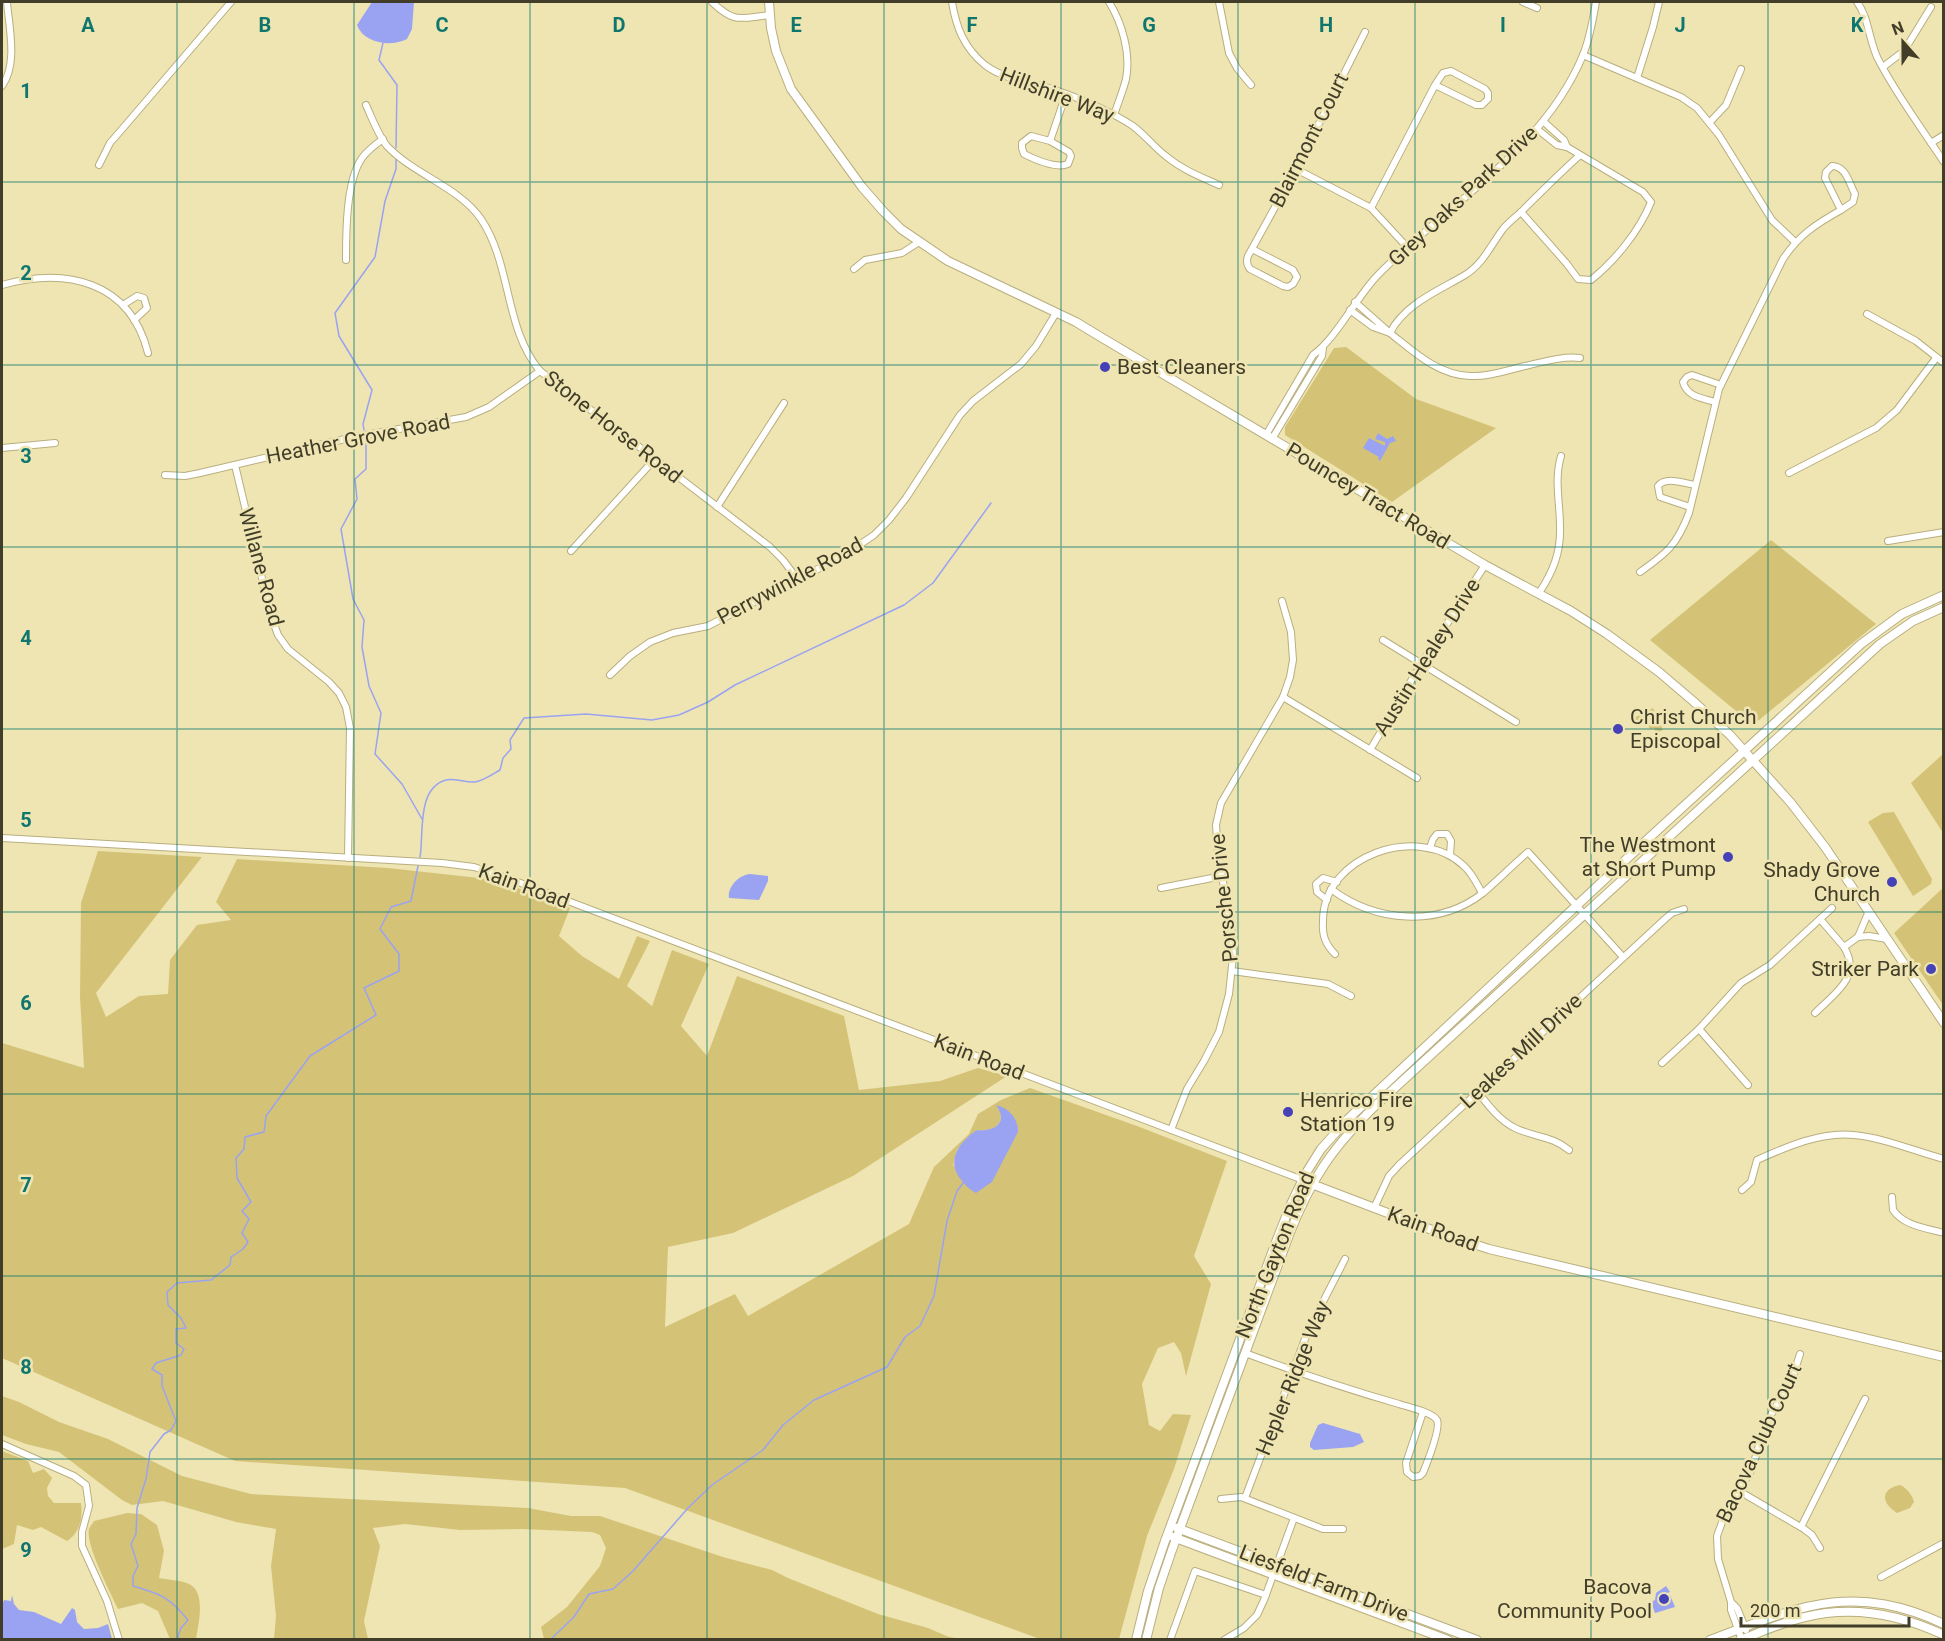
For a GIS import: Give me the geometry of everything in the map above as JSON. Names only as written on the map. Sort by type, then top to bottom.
[{"type":"main road","name":"Pouncey Tract Road","points":[[769,2],[776,51],[791,88],[872,198],[901,229],[948,261],[1099,336],[1485,565],[1539,593],[1607,634],[1659,672],[1693,701],[1753,760],[1805,820],[1944,1023]]},
{"type":"main road","name":"North Gayton Road","points":[[1136,1640],[1151,1581],[1170,1526],[1283,1223],[1303,1180],[1321,1149],[1348,1119],[1876,631],[1902,614],[1944,595]]},
{"type":"main road","name":"North Gayton Road","points":[[1146,1640],[1159,1588],[1245,1353],[1298,1214],[1312,1184],[1330,1155],[1361,1120],[1889,638],[1913,621],[1944,607]]},
{"type":"main road","name":"Kain Road","points":[[1303,1180],[1472,1244],[1510,1255],[1944,1357]]},
{"type":"main road","name":"Liesfeld Farm Drive","points":[[1170,1526],[1477,1640]]},
{"type":"main road","name":"Liesfeld Farm Drive","points":[[1167,1535],[1448,1640]]},
{"type":"main road","points":[[1710,1640],[1800,1608],[1822,1603],[1872,1603],[1898,1607],[1944,1624]]},
{"type":"main road","points":[[1744,1639],[1803,1617],[1843,1611],[1894,1617],[1944,1635]]},
{"type":"street","points":[[2,86],[8,75],[11,59],[8,2]]},
{"type":"street","points":[[99,165],[104,153],[117,136],[231,2]]},
{"type":"street","points":[[712,2],[724,13],[734,18],[770,15]]},
{"type":"street","name":"Hillshire Way","points":[[951,2],[961,36],[975,56],[987,66],[1008,78],[1045,86],[1114,115],[1137,130],[1174,163],[1219,185]]},
{"type":"street","points":[[1109,2],[1123,35],[1127,63],[1126,78],[1114,115]]},
{"type":"street","points":[[1219,2],[1229,53],[1237,69],[1251,85]]},
{"type":"street","points":[[1523,2],[1537,8]]},
{"type":"street","name":"Grey Oaks Park Drive","points":[[1269,437],[1322,356],[1323,348],[1355,302],[1375,279],[1407,247],[1518,150],[1544,122],[1565,91],[1583,55],[1596,2]]},
{"type":"street","points":[[1637,78],[1659,2]]},
{"type":"street","points":[[1857,2],[1864,16],[1874,50],[1883,67],[1944,162]]},
{"type":"street","points":[[1883,67],[1904,51],[1931,7]]},
{"type":"street","name":"Blairmont Court","points":[[1252,249],[1296,169],[1365,32]]},
{"type":"street","points":[[1583,55],[1681,97],[1697,108],[1710,122],[1772,220],[1795,242]]},
{"type":"street","points":[[1710,122],[1726,105],[1741,69]]},
{"type":"street","points":[[1371,208],[1435,85],[1443,72],[1451,71],[1485,88],[1488,99],[1482,105],[1476,105],[1435,85]]},
{"type":"street","points":[[1050,141],[1066,94]]},
{"type":"street","name":"Stone Horse Road","points":[[366,105],[383,139],[394,151],[465,203],[479,216],[497,251],[516,327],[531,360],[540,371],[776,552],[798,580]]},
{"type":"street","points":[[1544,122],[1564,140],[1567,147]]},
{"type":"street","points":[[1521,212],[1578,279],[1591,280],[1606,268],[1645,219],[1651,202],[1643,192],[1567,147],[1557,145],[1537,129]]},
{"type":"street","points":[[1931,143],[1944,135]]},
{"type":"street","points":[[1031,136],[1050,141],[1069,152],[1071,156],[1068,164],[1060,167],[1024,154],[1022,143],[1031,136]]},
{"type":"street","points":[[346,260],[350,187],[361,158],[383,139]]},
{"type":"street","points":[[1390,333],[1404,315],[1417,304],[1439,288],[1467,274],[1482,261],[1504,227],[1579,156]]},
{"type":"street","points":[[1640,572],[1665,555],[1682,531],[1721,385],[1783,259],[1795,242],[1815,225],[1841,210],[1852,202],[1855,194],[1842,169],[1832,166],[1826,172],[1825,178],[1841,210]]},
{"type":"street","points":[[1296,169],[1371,208],[1407,247]]},
{"type":"street","points":[[854,269],[865,260],[902,253],[919,243]]},
{"type":"street","points":[[1252,249],[1293,270],[1297,277],[1293,284],[1288,287],[1283,286],[1250,269],[1247,259],[1252,249]]},
{"type":"street","points":[[2,285],[27,279],[69,279],[93,285],[123,305],[143,336],[148,353]]},
{"type":"street","points":[[123,305],[137,296],[144,298],[147,308],[134,320]]},
{"type":"street","points":[[1355,302],[1423,359],[1445,370],[1470,376],[1572,357],[1580,358]]},
{"type":"street","points":[[1350,310],[1373,327],[1390,333]]},
{"type":"street","name":"Perrywinkle Road","points":[[610,675],[630,656],[655,639],[708,626],[854,550],[885,525],[906,498],[960,415],[1021,364],[1036,346],[1056,313]]},
{"type":"street","points":[[1867,314],[1916,341],[1944,363]]},
{"type":"street","points":[[1789,473],[1889,419],[1936,358]]},
{"type":"street","name":"Heather Grove Road","points":[[165,475],[185,476],[349,438],[466,417],[489,407],[540,371]]},
{"type":"street","points":[[1715,402],[1690,394],[1683,382],[1692,375],[1721,385]]},
{"type":"street","points":[[717,507],[784,403]]},
{"type":"street","points":[[2,448],[55,443]]},
{"type":"street","points":[[1539,593],[1550,577],[1558,552],[1560,527],[1556,478],[1561,456]]},
{"type":"street","points":[[571,551],[654,460]]},
{"type":"street","name":"Willane Road","points":[[235,465],[271,616],[278,635],[296,657],[330,681],[341,696],[348,716],[351,742],[348,858]]},
{"type":"street","points":[[1690,507],[1660,497],[1658,486],[1666,480],[1695,485]]},
{"type":"street","points":[[1888,541],[1944,532]]},
{"type":"street","name":"Austin Healey Drive","points":[[1370,750],[1421,664],[1485,565]]},
{"type":"street","name":"Porsche Drive","points":[[1171,1130],[1187,1089],[1219,1032],[1229,994],[1232,971],[1232,934],[1216,838],[1216,825],[1221,804],[1283,697],[1290,677],[1293,660],[1291,632],[1282,601]]},
{"type":"street","points":[[1383,640],[1516,722]]},
{"type":"street","points":[[1283,697],[1417,778]]},
{"type":"street","points":[[1430,848],[1432,839],[1437,834],[1447,834],[1451,841],[1450,855]]},
{"type":"street","name":"Kain Road","points":[[2,838],[442,863],[481,869],[1303,1180]]},
{"type":"street","points":[[1335,954],[1328,948],[1323,932],[1326,900],[1331,889],[1344,874],[1379,851],[1399,846],[1439,850],[1450,855],[1465,867],[1482,893]]},
{"type":"street","points":[[1331,889],[1354,904],[1374,912],[1397,917],[1443,913],[1460,907],[1482,893],[1528,852],[1623,957]]},
{"type":"street","points":[[1161,888],[1222,876]]},
{"type":"street","points":[[1326,900],[1317,892],[1316,884],[1323,878],[1337,882]]},
{"type":"street","points":[[1662,1063],[1699,1029],[1741,983],[1770,965],[1832,908]]},
{"type":"street","name":"Leakes Mill Drive","points":[[1374,1208],[1389,1176],[1398,1165],[1668,916],[1684,909]]},
{"type":"street","points":[[1858,937],[1869,911]]},
{"type":"street","points":[[1815,1013],[1846,982],[1851,970],[1850,957],[1844,947],[1820,919]]},
{"type":"street","points":[[1844,947],[1858,937],[1887,939]]},
{"type":"street","points":[[1232,971],[1328,984],[1352,996]]},
{"type":"street","points":[[1699,1029],[1748,1085]]},
{"type":"street","points":[[1477,1092],[1507,1124],[1517,1130],[1554,1140],[1569,1150]]},
{"type":"street","points":[[1742,1190],[1752,1182],[1757,1160],[1795,1145],[1836,1134],[1863,1136],[1944,1159]]},
{"type":"street","points":[[1892,1197],[1893,1210],[1901,1219],[1907,1223],[1944,1233]]},
{"type":"street","name":"Hepler Ridge Way","points":[[1245,1498],[1308,1331],[1346,1259]]},
{"type":"street","points":[[1245,1353],[1325,1382],[1423,1412],[1435,1417],[1438,1428],[1423,1473],[1413,1477],[1407,1472],[1406,1463],[1423,1412]]},
{"type":"street","name":"Bacova Club Court","points":[[1744,1639],[1737,1608],[1731,1602],[1718,1559],[1718,1536],[1725,1515],[1752,1469],[1765,1425],[1791,1379],[1800,1354]]},
{"type":"street","points":[[1801,1527],[1865,1399]]},
{"type":"street","points":[[2,1444],[43,1461],[84,1483],[88,1506],[81,1532],[82,1546],[106,1601],[119,1640]]},
{"type":"street","points":[[1739,1491],[1801,1527],[1812,1535],[1820,1548]]},
{"type":"street","points":[[1221,1499],[1245,1498],[1327,1530],[1343,1529]]},
{"type":"street","points":[[1224,1640],[1244,1628],[1257,1615],[1294,1518]]},
{"type":"street","points":[[1881,1577],[1944,1543]]},
{"type":"street","points":[[1170,1640],[1195,1571],[1266,1595]]},
{"type":"shaded area","points":[[1346,347],[1416,399],[1496,428],[1392,502],[1285,435],[1285,427],[1334,348]]},
{"type":"shaded area","points":[[1771,540],[1876,624],[1753,725],[1650,640]]},
{"type":"shaded area","points":[[1653,708],[1663,730],[1656,733],[1654,728],[1650,729],[1646,721],[1635,726],[1630,720]]},
{"type":"shaded area","points":[[1943,754],[1943,833],[1911,783]]},
{"type":"shaded area","points":[[1894,812],[1932,879],[1931,884],[1913,896],[1868,822],[1883,813]]},
{"type":"shaded area","points":[[98,851],[202,857],[96,993],[106,1017],[139,996],[168,994],[170,960],[197,925],[231,920],[216,902],[237,859],[388,868],[497,880],[570,908],[559,936],[582,956],[619,979],[637,936],[650,941],[627,986],[652,1006],[672,950],[709,964],[681,1026],[707,1056],[737,976],[844,1016],[859,1090],[940,1081],[978,1068],[1007,1076],[853,1176],[733,1233],[668,1247],[665,1327],[735,1294],[748,1316],[909,1224],[934,1167],[969,1134],[978,1114],[1001,1100],[1030,1088],[1227,1161],[1194,1256],[1211,1284],[1186,1376],[1181,1353],[1174,1342],[1158,1348],[1142,1384],[1149,1425],[1160,1431],[1173,1414],[1191,1415],[1174,1469],[1147,1536],[1119,1639],[1040,1639],[625,1488],[235,1461],[2,1358],[2,1043],[84,1068],[80,997],[81,903]],"holes":[[[997,1105],[1018,1132],[953,1166],[957,1150],[977,1130],[994,1128],[998,1125],[1001,1117]]]},
{"type":"shaded area","name":"Striker Park","points":[[1943,888],[1943,1005],[1894,933]]},
{"type":"shaded area","points":[[2,1396],[59,1422],[108,1439],[182,1476],[251,1494],[528,1508],[571,1516],[600,1516],[723,1557],[772,1570],[878,1614],[928,1628],[949,1637],[964,1639],[544,1639],[541,1627],[567,1607],[600,1566],[606,1548],[600,1535],[592,1532],[522,1529],[460,1530],[405,1524],[373,1528],[380,1546],[364,1621],[368,1639],[274,1639],[276,1616],[271,1566],[276,1529],[236,1522],[163,1501],[132,1505],[122,1500],[59,1452],[2,1435]]},
{"type":"shaded area","points":[[2,1451],[28,1461],[33,1473],[44,1469],[52,1478],[47,1488],[48,1496],[54,1503],[81,1503],[80,1524],[71,1538],[67,1541],[41,1527],[33,1530],[17,1525],[14,1544],[2,1549]]},
{"type":"shaded area","points":[[1900,1485],[1909,1492],[1914,1502],[1910,1508],[1897,1513],[1888,1505],[1885,1497],[1889,1490]]},
{"type":"shaded area","points":[[127,1513],[141,1514],[157,1525],[164,1551],[159,1578],[184,1582],[196,1590],[200,1610],[196,1639],[170,1639],[158,1611],[142,1603],[118,1609],[91,1546],[89,1529],[94,1521]]},
{"type":"water","points":[[372,2],[414,2],[412,29],[407,39],[394,43],[379,42],[372,40],[361,31],[357,25]]},
{"type":"water","points":[[1378,433],[1387,439],[1393,436],[1396,441],[1390,443],[1380,461],[1379,457],[1363,448],[1369,438],[1385,446],[1385,442],[1375,439]]},
{"type":"water","points":[[750,874],[768,876],[759,900],[729,898],[730,890],[735,882]]},
{"type":"water","points":[[996,1105],[1012,1114],[1018,1132],[992,1182],[976,1193],[957,1174],[956,1152],[977,1130],[994,1128],[998,1125],[1001,1117]]},
{"type":"water","points":[[1323,1423],[1360,1434],[1364,1442],[1353,1447],[1314,1450],[1310,1447],[1310,1443],[1318,1425]]},
{"type":"water","name":"Bacova Community Pool","points":[[1666,1586],[1670,1592],[1659,1598],[1670,1595],[1675,1607],[1655,1613],[1651,1602],[1655,1600],[1656,1593]]},
{"type":"water","points":[[12,1595],[14,1604],[19,1610],[34,1612],[61,1624],[72,1608],[75,1610],[77,1622],[84,1629],[98,1628],[108,1624],[112,1639],[2,1639],[2,1605],[4,1600],[11,1601]]},
{"type":"waterway","points":[[383,43],[379,60],[397,85],[396,148]]},
{"type":"waterway","points":[[364,430],[363,424],[372,390],[339,336],[335,313],[375,257],[385,201],[396,169],[396,159]]},
{"type":"waterway","points":[[366,439],[366,469],[355,479],[357,499],[341,529],[353,599],[364,620],[362,647],[369,686],[381,713],[375,754],[402,784],[422,819]]},
{"type":"waterway","points":[[420,857],[423,814],[430,792],[436,785],[446,780],[475,782],[500,770],[503,758],[511,749],[510,740],[524,718],[586,714],[652,720],[679,715],[708,702],[735,685],[904,605],[933,583],[991,503]]},
{"type":"waterway","points":[[179,1640],[181,1628],[188,1620],[164,1597],[133,1586],[133,1576],[138,1566],[131,1544],[136,1534],[137,1508],[146,1479],[150,1452],[164,1434],[171,1430],[176,1421],[162,1386],[162,1375],[152,1369],[156,1363],[181,1355],[184,1349],[176,1343],[176,1329],[186,1328],[181,1318],[168,1305],[167,1292],[177,1283],[211,1280],[230,1265],[231,1257],[243,1249],[248,1242],[242,1233],[249,1219],[242,1211],[251,1202],[237,1178],[236,1158],[244,1149],[245,1137],[264,1132],[266,1116],[310,1056],[376,1015],[364,988],[399,971],[399,954],[380,929],[391,907],[411,901],[418,866]]},
{"type":"waterway","points":[[550,1640],[574,1617],[589,1594],[613,1589],[633,1571],[688,1508],[712,1485],[763,1450],[783,1425],[814,1400],[887,1367],[905,1337],[920,1326],[934,1296],[947,1221],[957,1191],[964,1182]]},
{"type":"place","name":"Best Cleaners","points":[[1105,367]]},
{"type":"place","name":"Christ Church Episcopal","points":[[1618,729]]},
{"type":"place","name":"The Westmont at Short Pump","points":[[1728,857]]},
{"type":"place","name":"Shady Grove Church","points":[[1892,882]]},
{"type":"place","name":"Striker Park","points":[[1931,969]]},
{"type":"place","name":"Henrico Fire Station 19","points":[[1288,1112]]},
{"type":"place","name":"Bacova Community Pool","points":[[1664,1599]]}]
